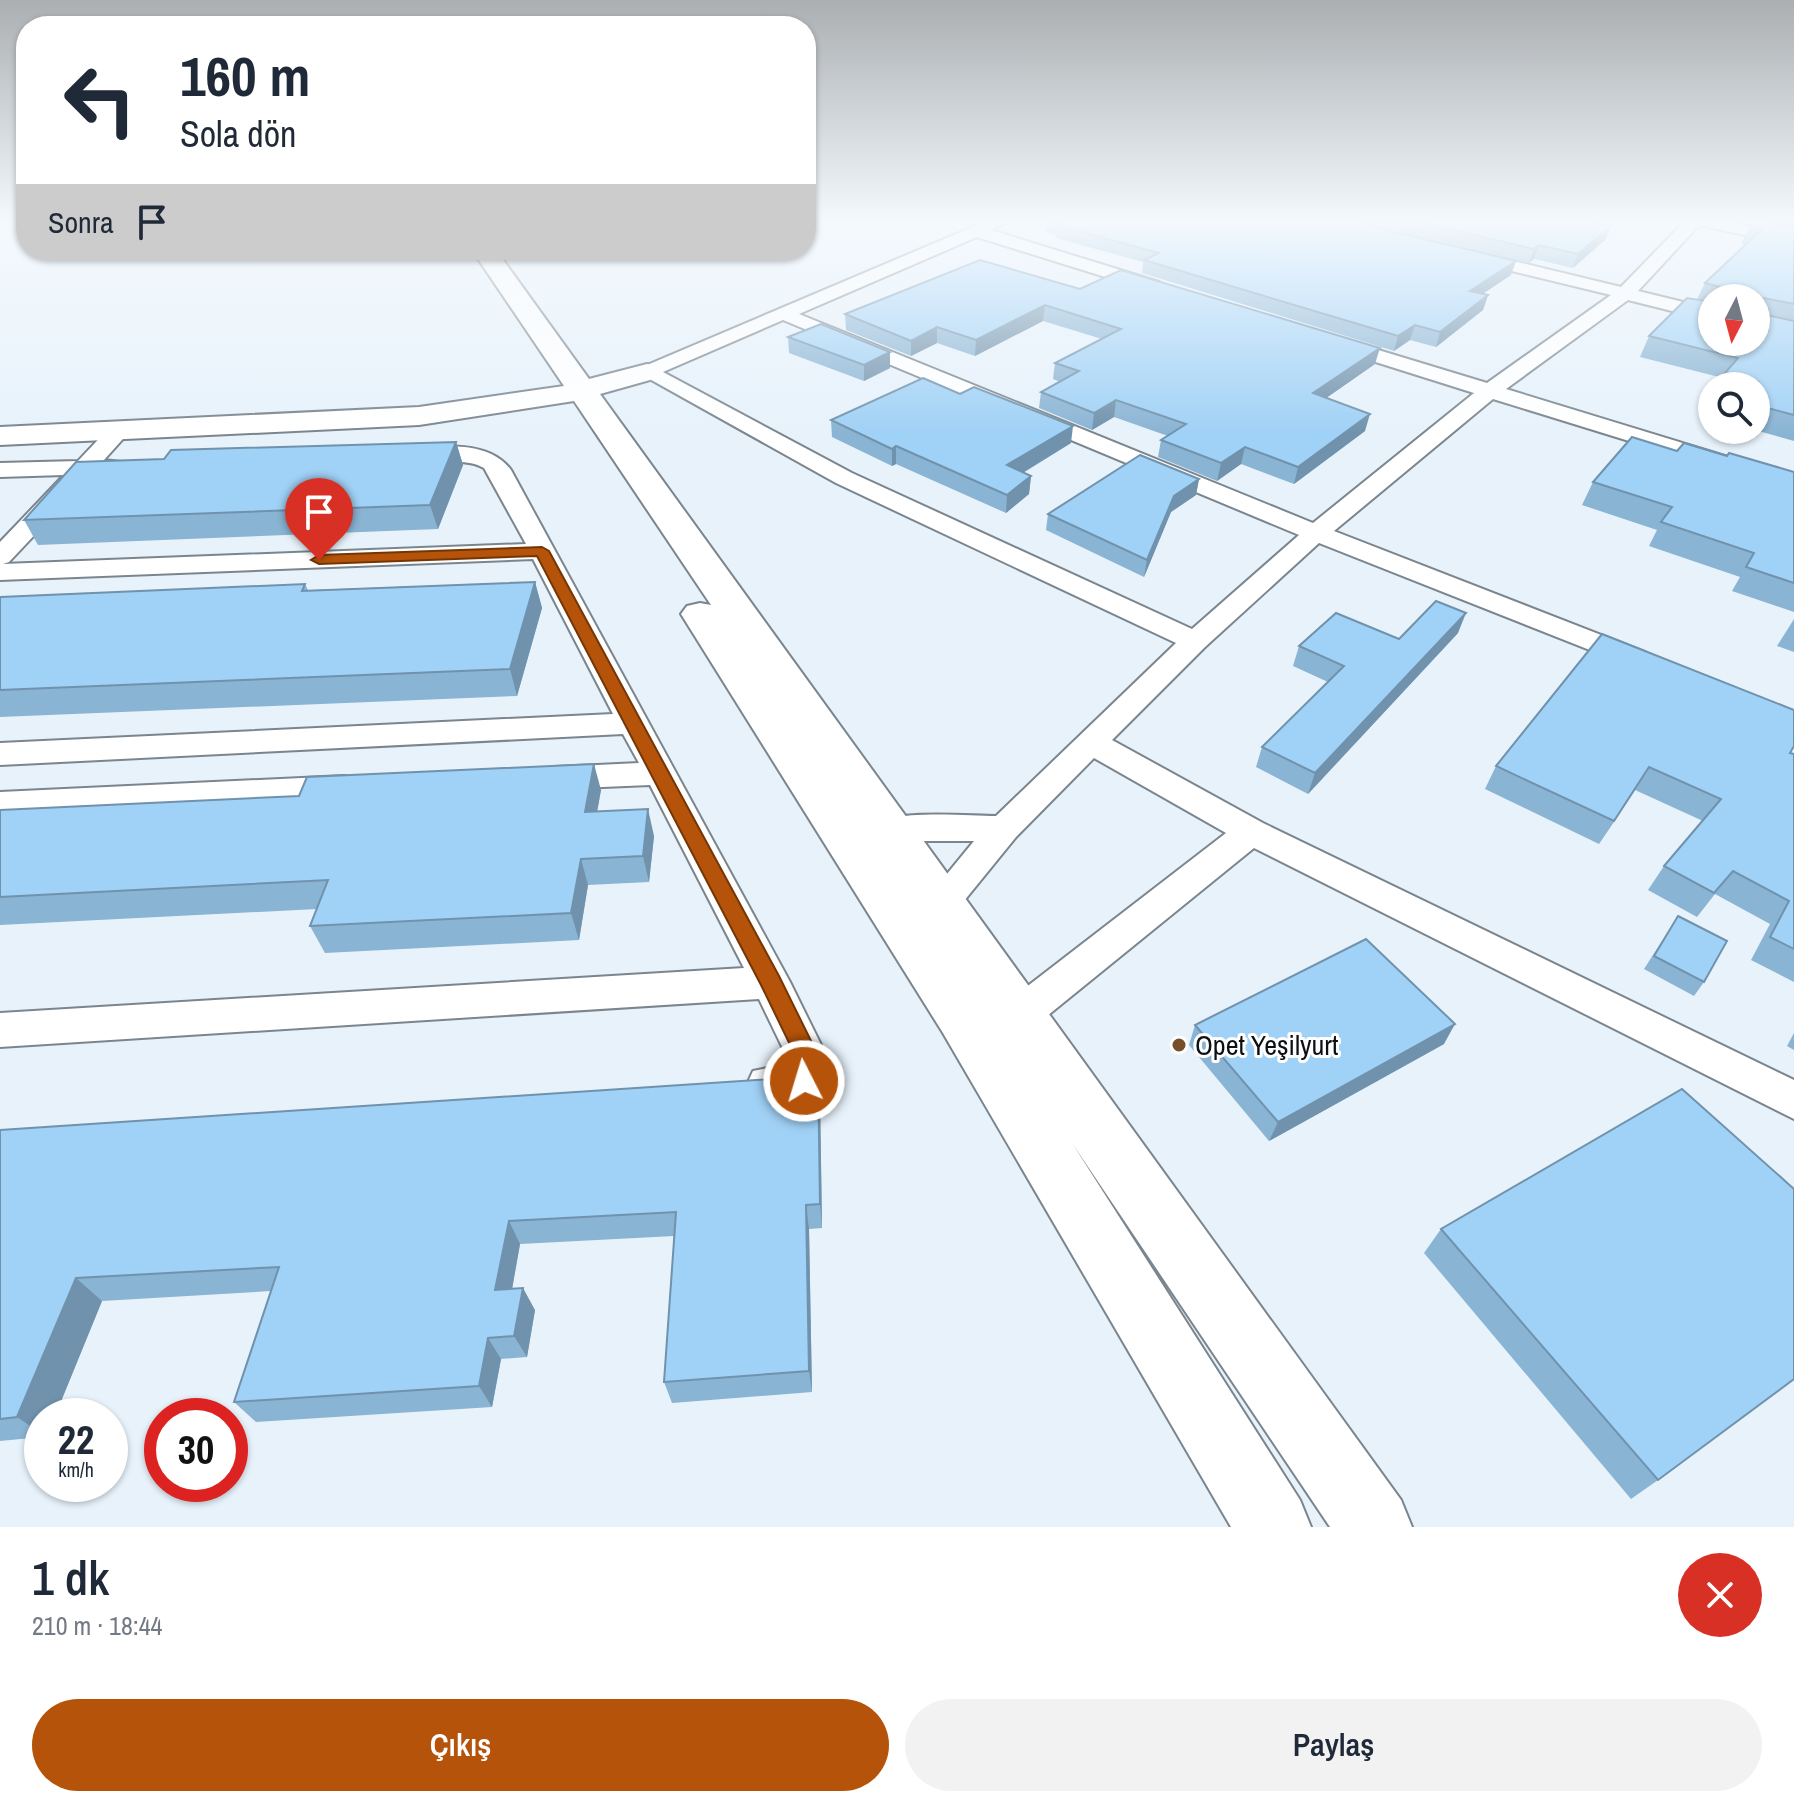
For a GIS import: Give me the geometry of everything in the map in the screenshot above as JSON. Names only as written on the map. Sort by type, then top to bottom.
[{"type":"street","points":[[489,291],[569,393]]},
{"type":"street","points":[[509,291],[569,393],[925,922],[1273,1527]]},
{"type":"street","points":[[0,436],[419,416],[569,393],[647,372],[837,291]]},
{"type":"street","points":[[1619,291],[1698,311]]},
{"type":"street","points":[[925,922],[1004,828],[1195,641],[1316,533],[1488,392],[1626,293]]},
{"type":"street","points":[[784,314],[1316,533],[1664,670]]},
{"type":"street","points":[[1323,340],[1794,485]]},
{"type":"street","points":[[647,372],[844,478],[1195,641]]},
{"type":"street","points":[[0,557],[119,431]]},
{"type":"street","points":[[0,468],[32,435]]},
{"type":"street","points":[[396,458],[474,455],[494,462],[542,551],[546,589],[634,723],[771,982],[808,1059],[804,1081],[741,1085]]},
{"type":"street","points":[[0,468],[131,466]]},
{"type":"street","points":[[0,572],[542,551]]},
{"type":"street","points":[[0,754],[634,723]]},
{"type":"street","points":[[1090,742],[1251,832],[1794,1100]]},
{"type":"street","points":[[518,779],[660,773]]},
{"type":"street","points":[[0,804],[377,786]]},
{"type":"street","points":[[869,838],[1004,828]]},
{"type":"street","points":[[1017,1017],[1251,832]]},
{"type":"street","points":[[925,922],[1017,1017],[1374,1527]]},
{"type":"street","points":[[0,1030],[771,982]]},
{"type":"building","points":[[902,291],[1192,291],[1380,348],[1313,393],[1370,414],[1298,467],[1245,447],[1221,463],[1161,440],[1186,424],[1116,400],[1094,413],[1041,392],[1079,371],[1055,363],[1121,329],[1045,305],[976,340],[937,327],[911,341],[845,314]]},
{"type":"building","points":[[1248,291],[1471,291],[1488,295],[1440,332],[1415,325],[1398,336]]},
{"type":"building","points":[[1770,291],[1794,291],[1794,304],[1770,299]]},
{"type":"building","points":[[1687,298],[1698,300],[1698,348],[1649,336]]},
{"type":"building","points":[[1770,316],[1794,321],[1794,415],[1770,409],[1770,372],[1726,372],[1738,358],[1730,356],[1770,356]]},
{"type":"building","points":[[821,324],[890,352],[864,365],[788,337]]},
{"type":"building","points":[[923,378],[960,394],[974,387],[1073,426],[1007,465],[1031,476],[1007,495],[896,446],[892,449],[831,420]]},
{"type":"building","points":[[1632,437],[1677,451],[1684,443],[1794,472],[1794,583],[1746,567],[1754,553],[1661,522],[1672,507],[1593,482]]},
{"type":"building","points":[[456,442],[430,505],[24,520],[76,462],[164,459],[171,450]]},
{"type":"building","points":[[1140,455],[1199,479],[1174,496],[1147,560],[1048,514]]},
{"type":"building","points":[[535,582],[510,669],[0,690],[0,597],[305,584],[302,591]]},
{"type":"building","points":[[1436,601],[1466,613],[1315,773],[1262,747],[1344,666],[1299,646],[1336,613],[1399,639]]},
{"type":"building","points":[[1602,634],[1794,710],[1794,746],[1790,753],[1794,754],[1794,949],[1770,937],[1789,901],[1733,871],[1714,893],[1664,866],[1721,799],[1649,767],[1614,821],[1496,766]]},
{"type":"building","points":[[594,764],[585,812],[648,809],[643,856],[581,859],[571,913],[310,926],[328,880],[0,897],[0,810],[299,796],[307,777]]},
{"type":"building","points":[[1678,916],[1727,941],[1704,982],[1654,956]]},
{"type":"building","points":[[1366,939],[1455,1024],[1278,1122],[1195,1025]]},
{"type":"building","points":[[818,1071],[820,1204],[806,1205],[809,1371],[664,1382],[676,1212],[509,1221],[495,1290],[523,1288],[514,1336],[488,1338],[479,1386],[248,1401],[248,1398],[235,1398],[279,1267],[76,1278],[17,1417],[0,1419],[0,1130],[802,1077]]},
{"type":"building","points":[[1682,1089],[1794,1189],[1794,1379],[1658,1480],[1441,1229]]},
{"type":"place","name":"Opet Yeşilyurt","points":[[1179,1045]]},
{"type":"route","points":[[319,560],[542,551],[771,982],[808,1059],[804,1081]]}]
